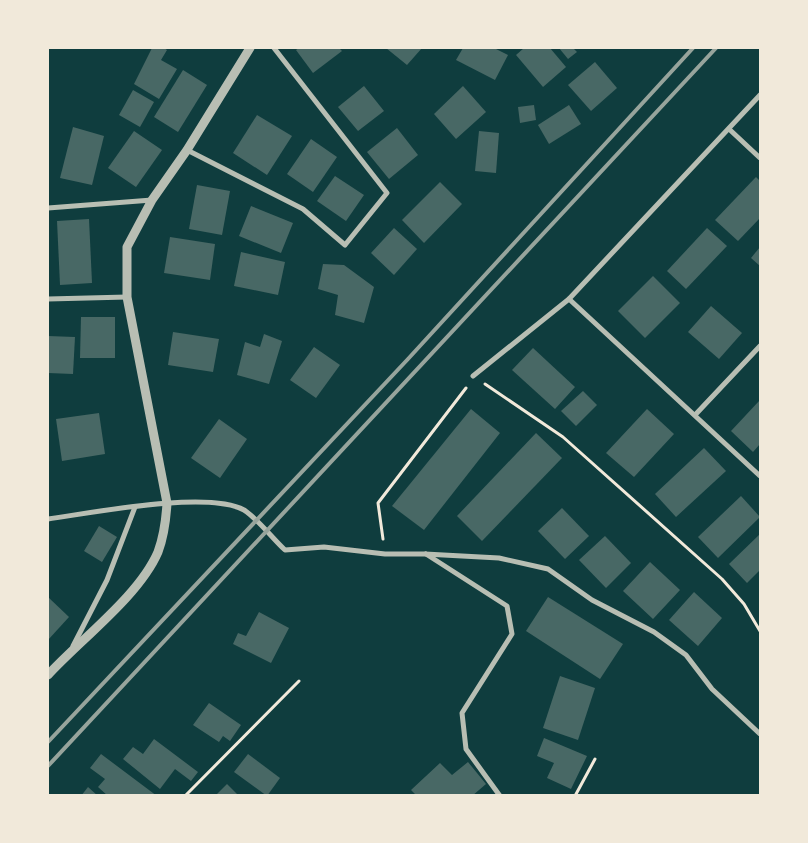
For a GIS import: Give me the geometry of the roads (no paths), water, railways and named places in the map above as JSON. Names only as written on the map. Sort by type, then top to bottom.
[{"type":"street","points":[[48,675],[118,605],[144,576],[157,552],[165,527],[168,503],[127,297],[127,248],[152,200],[187,150],[250,48]]},
{"type":"street","points":[[187,150],[303,209],[345,245],[387,193],[328,120],[274,48]]},
{"type":"street","points":[[473,376],[569,299],[760,95]]},
{"type":"street","points":[[729,129],[760,158]]},
{"type":"street","points":[[48,208],[152,200]]},
{"type":"street","points":[[48,299],[127,297]]},
{"type":"street","points":[[569,299],[760,476]]},
{"type":"street","points":[[695,415],[760,346]]},
{"type":"street","points":[[48,519],[135,507],[192,502],[220,502],[244,511],[285,550],[324,547],[385,554],[498,558],[548,569],[592,600],[654,632],[686,655],[712,689],[760,734]]},
{"type":"street","points":[[72,649],[106,580],[135,507]]},
{"type":"street","points":[[425,554],[507,606],[512,634],[462,713],[466,749],[500,796]]},
{"type":"railway","points":[[48,742],[408,359],[693,48]]},
{"type":"railway","points":[[48,766],[716,48]]}]
